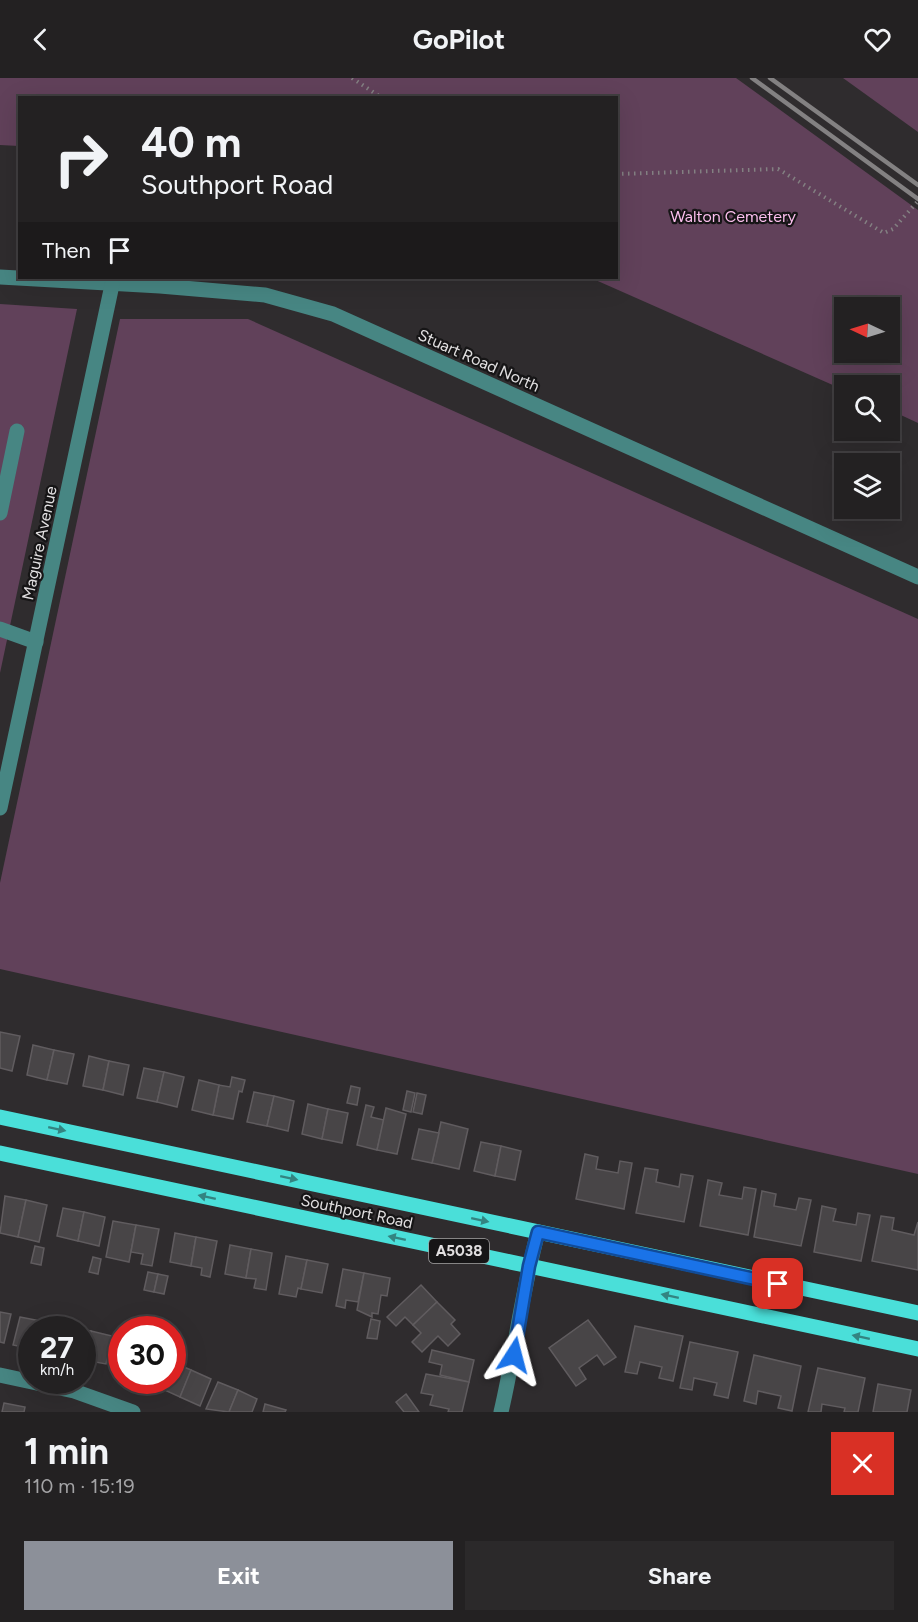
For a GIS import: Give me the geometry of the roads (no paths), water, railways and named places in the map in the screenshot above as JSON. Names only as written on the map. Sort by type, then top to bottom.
[{"type":"main road","name":"Southport Road","points":[[0,1118],[918,1313]]},
{"type":"main road","name":"Southport Road","points":[[0,1153],[918,1349]]},
{"type":"street","name":"Stuart Road North","points":[[0,277],[18,278]]},
{"type":"street","name":"Stuart Road North","points":[[28,279],[160,286],[265,295],[333,314],[918,577]]},
{"type":"street","name":"Maguire Avenue","points":[[0,808],[112,285]]},
{"type":"street","points":[[0,513],[17,431]]},
{"type":"street","points":[[0,629],[36,642]]},
{"type":"street","points":[[501,1412],[514,1355],[529,1266],[538,1232]]},
{"type":"street","points":[[0,1375],[74,1391],[133,1412]]},
{"type":"railway","points":[[752,78],[918,199]]},
{"type":"railway","points":[[770,78],[918,185]]},
{"type":"park label","name":"Walton Cemetery","points":[[733,216]]}]
